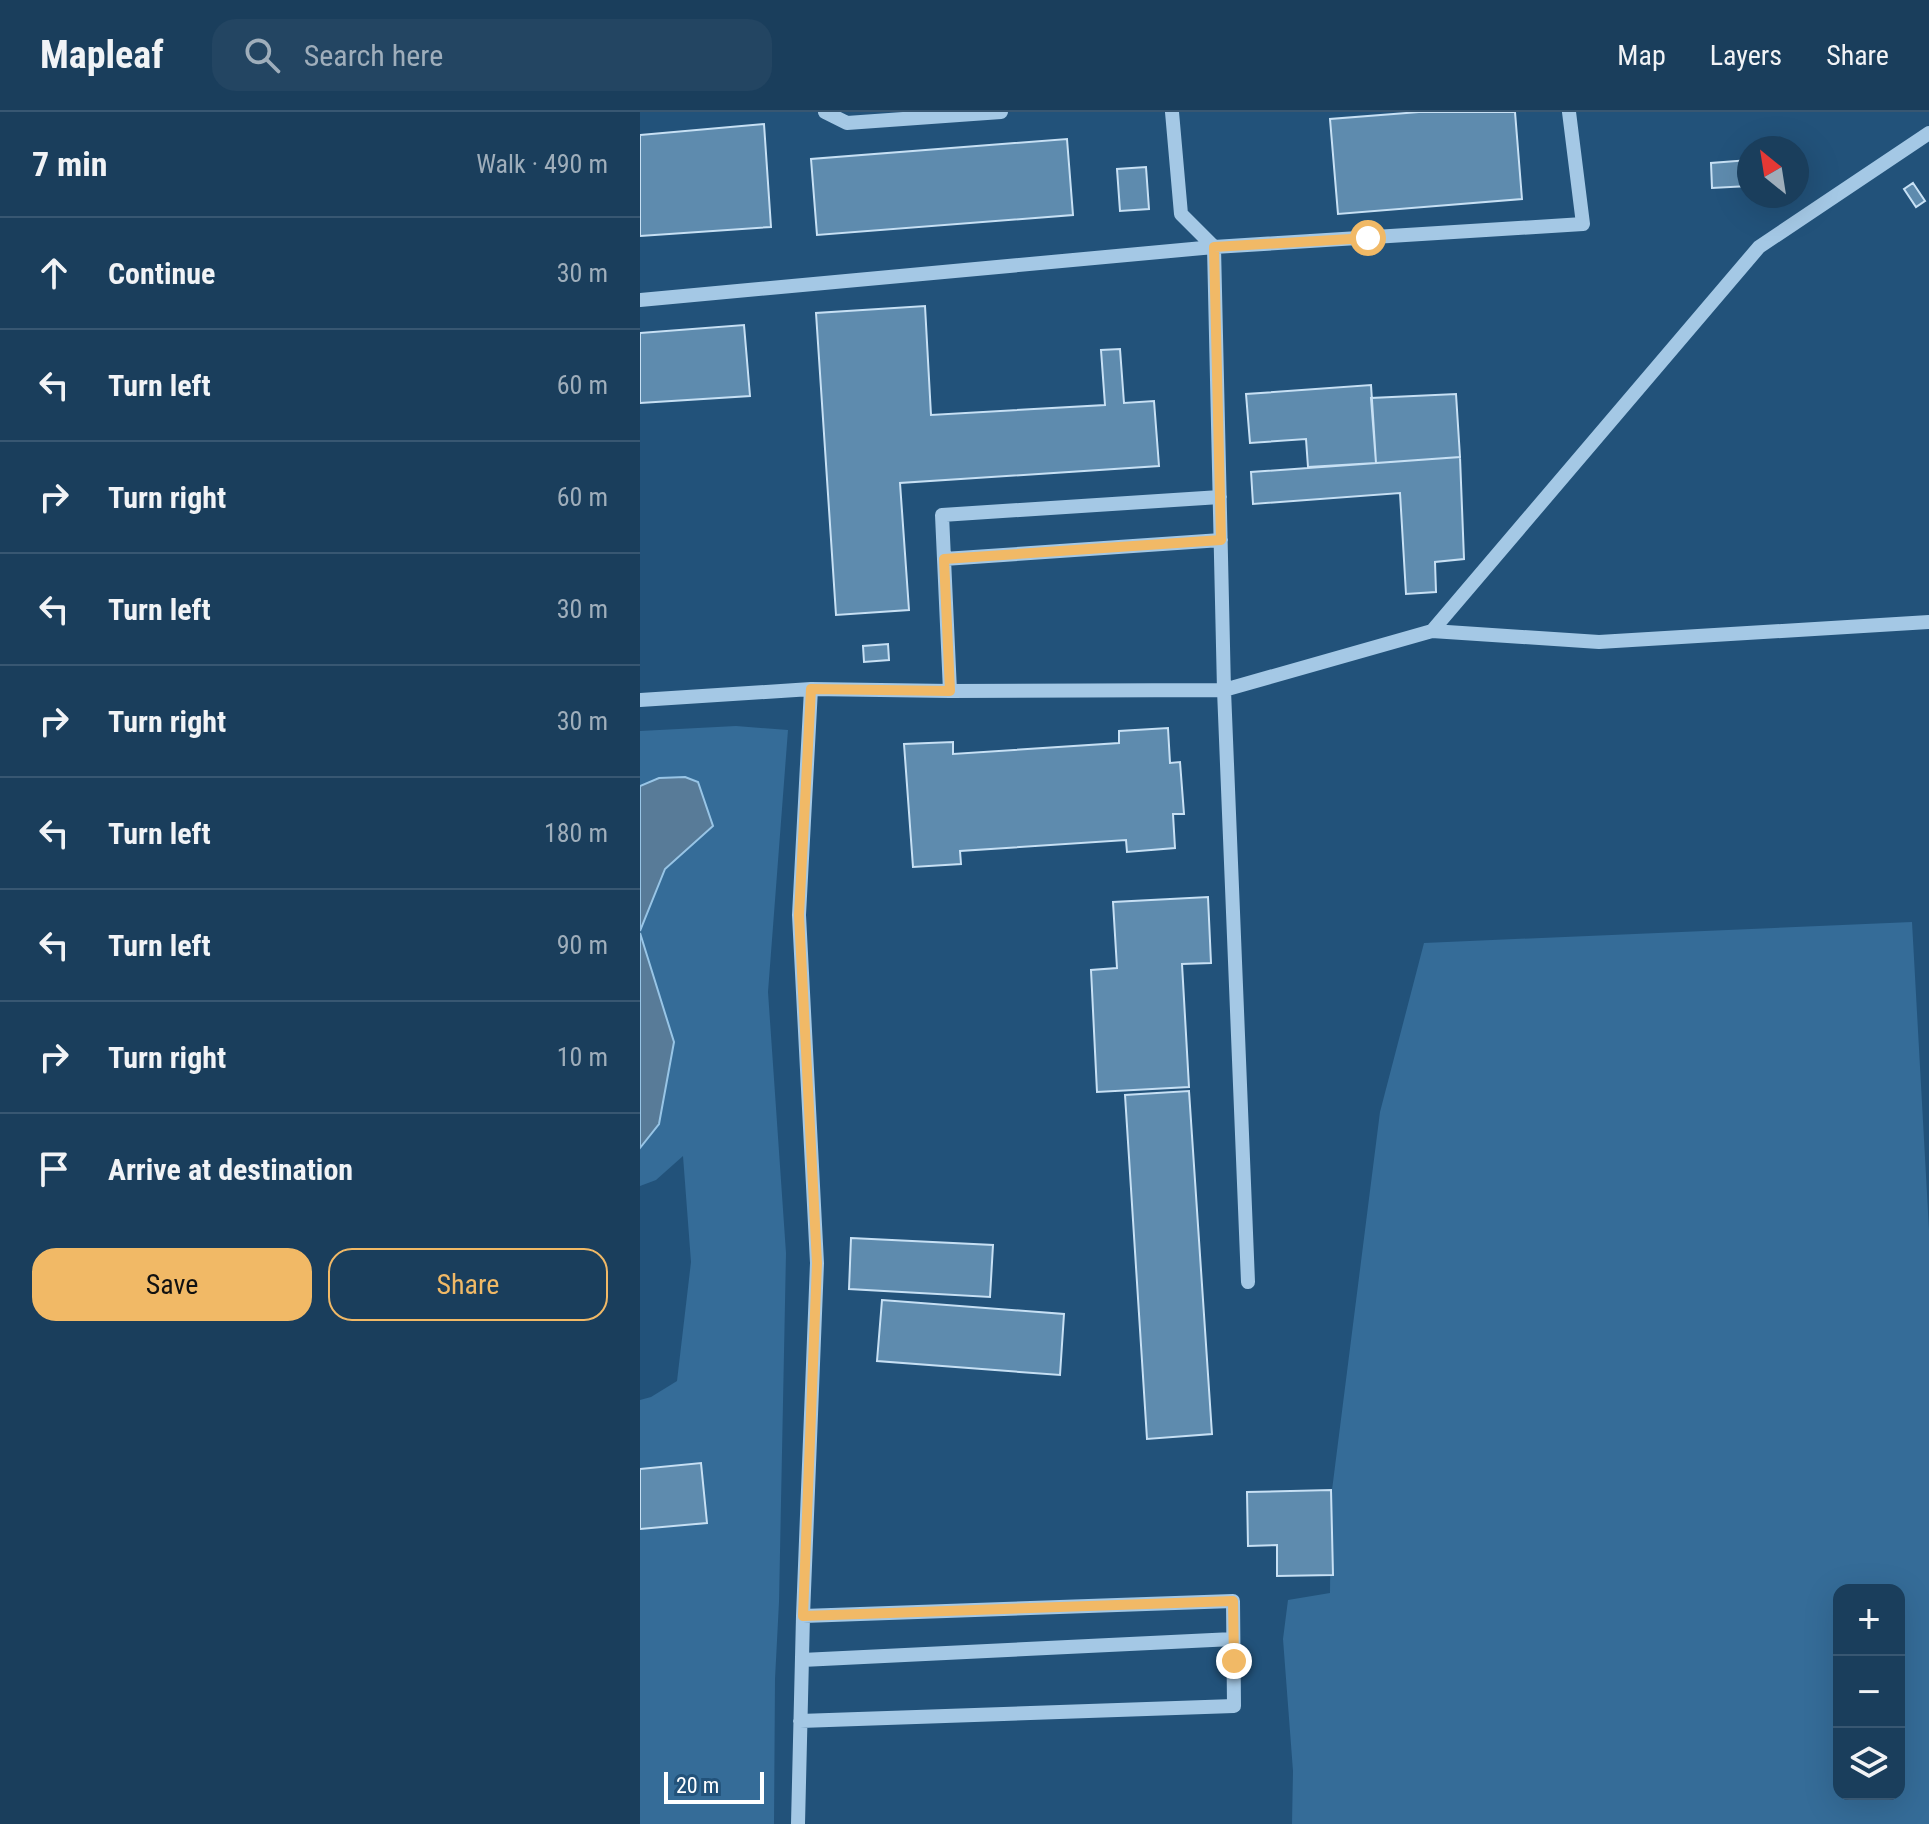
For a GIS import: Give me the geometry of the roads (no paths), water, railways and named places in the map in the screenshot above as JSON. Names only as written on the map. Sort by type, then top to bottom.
[{"type":"street","points":[[825,112],[847,123],[1001,112]]},
{"type":"street","points":[[1172,112],[1181,214],[1214,247],[1224,690],[1248,1282]]},
{"type":"street","points":[[640,300],[1214,247],[1583,224],[1569,112]]},
{"type":"street","points":[[1432,631],[1759,247],[1929,133]]},
{"type":"street","points":[[950,691],[942,515],[1220,497]]},
{"type":"street","points":[[944,559],[1221,540]]},
{"type":"street","points":[[640,700],[811,689],[1224,690],[1432,631],[1599,642],[1929,622]]},
{"type":"street","points":[[798,1824],[817,1263],[799,915],[811,689]]},
{"type":"street","points":[[800,1721],[1234,1706],[1233,1601],[803,1616]]},
{"type":"street","points":[[802,1660],[1233,1639]]}]
